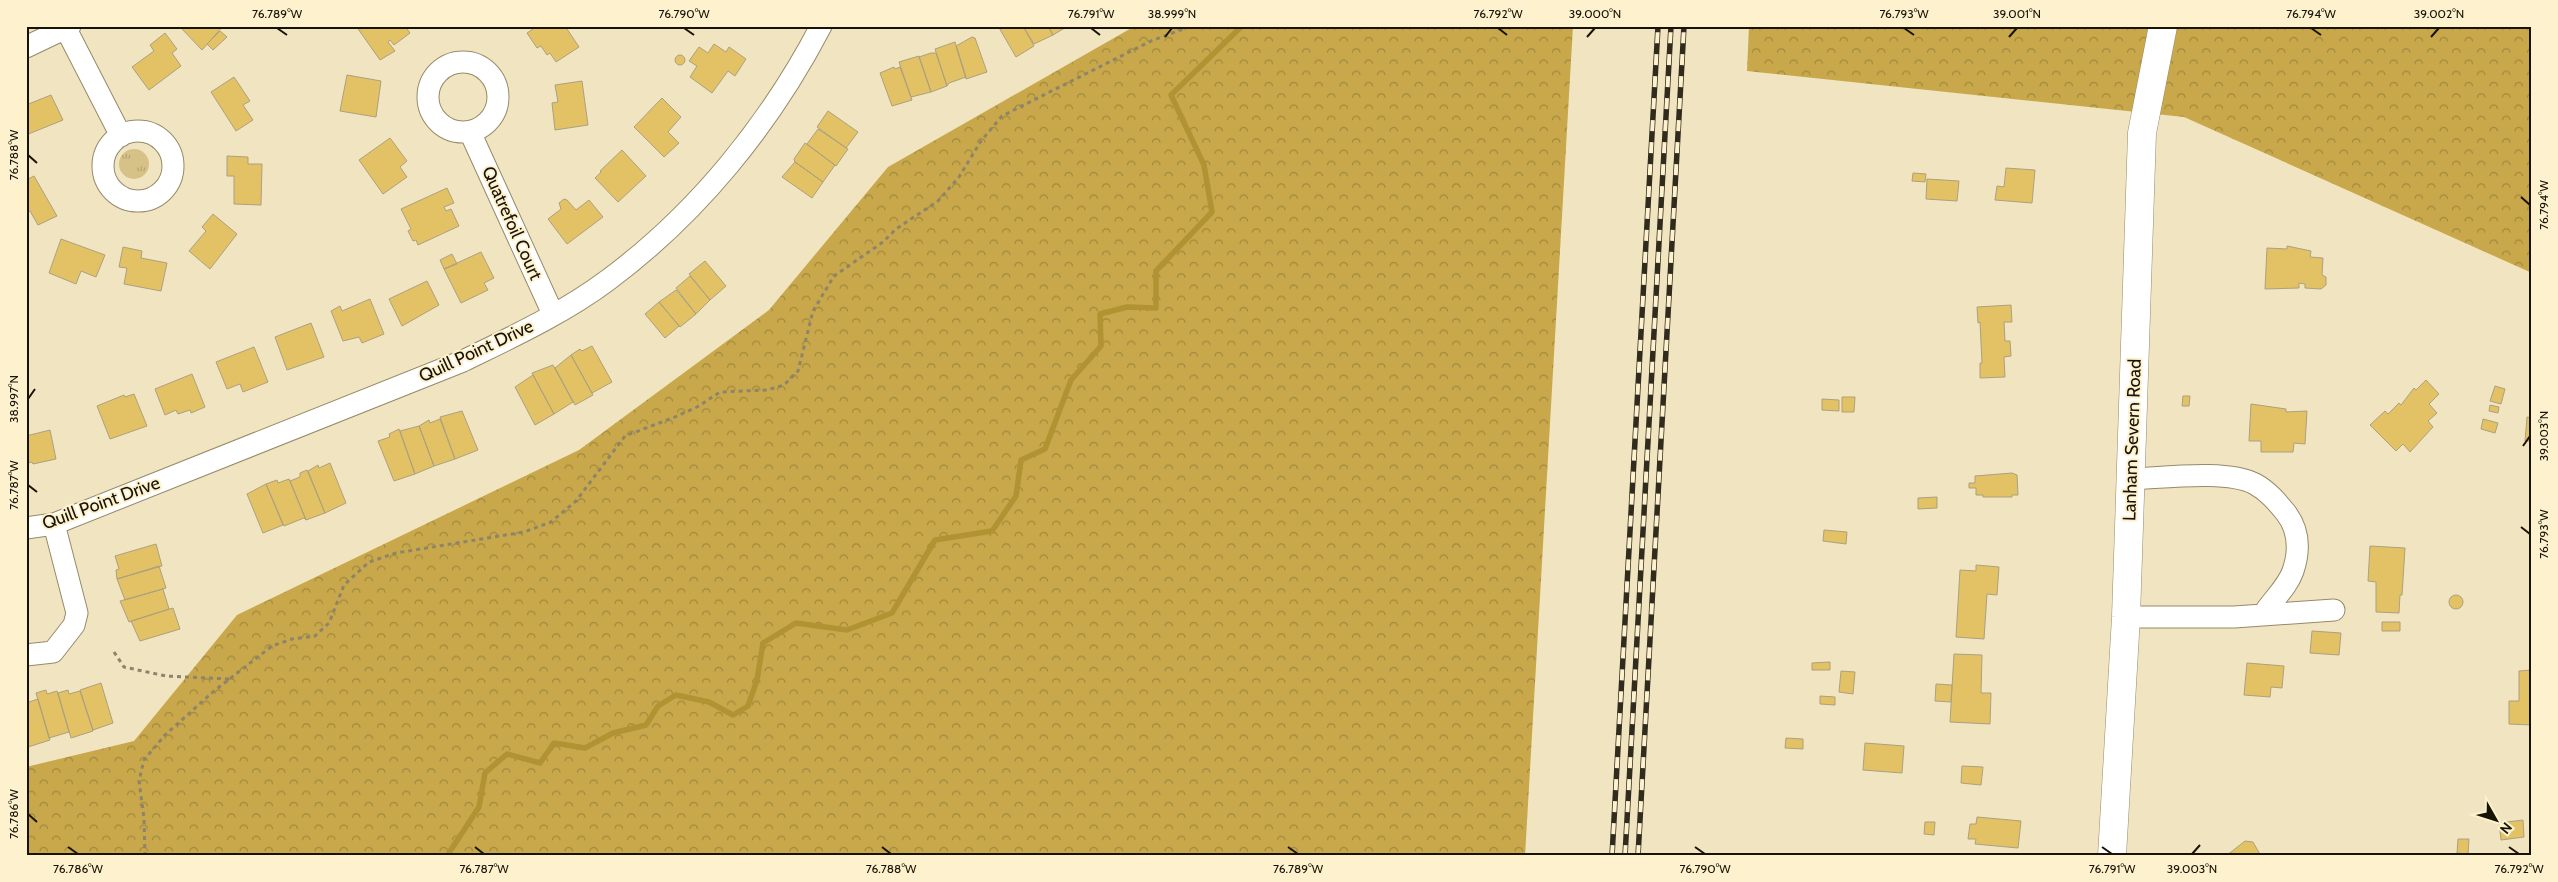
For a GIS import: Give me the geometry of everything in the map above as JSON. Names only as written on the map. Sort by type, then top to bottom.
[{"type":"main road","name":"Lanham Severn Road","points":[[2112,856],[2126,617],[2142,133],[2163,26]]},
{"type":"street","name":"Quill Point Drive","points":[[26,528],[54,524],[463,361],[553,314],[607,281],[643,253],[681,218],[716,179],[766,117],[803,61],[821,26]]},
{"type":"street","points":[[26,46],[68,28],[121,136]]},
{"type":"street","name":"Quatrefoil Court","points":[[470,132],[553,314]]},
{"type":"street","points":[[2130,479],[2223,476],[2249,482],[2271,496],[2293,522],[2298,538],[2298,550],[2290,579],[2263,615]]},
{"type":"street","points":[[26,655],[53,652],[74,625],[77,613],[54,524]]},
{"type":"street","points":[[2126,617],[2263,615],[2334,610]]},
{"type":"path","points":[[146,856],[144,818],[139,781],[144,760],[165,735],[272,646],[292,639],[315,636],[329,623],[344,585],[369,562],[396,553],[524,532],[551,522],[576,501],[625,436],[682,414],[720,392],[766,390],[784,384],[798,371],[813,311],[834,276],[883,242],[896,229],[938,201],[959,177],[981,141],[1002,116],[1151,41],[1191,26]]},
{"type":"path","points":[[114,652],[124,667],[166,676],[230,679]]},
{"type":"green space","points":[[1135,26],[1573,26],[1525,856],[26,856],[26,767],[134,741],[237,615],[579,450],[769,310],[888,167]]},
{"type":"green space","points":[[1749,26],[2532,26],[2532,273],[2184,117],[1747,71]]},
{"type":"green space","points":[[134,149],[145,153],[149,164],[145,175],[134,179],[123,175],[119,164],[123,153]]},
{"type":"building","points":[[185,26],[223,26],[202,50],[182,29]]},
{"type":"building","points":[[356,26],[405,26],[410,33],[394,45],[390,40],[388,42],[395,51],[380,60]]},
{"type":"building","points":[[537,26],[565,26],[579,47],[556,62],[550,53],[547,55],[541,46],[537,48],[527,33]]},
{"type":"building","points":[[998,26],[1023,26],[1034,46],[1016,57]]},
{"type":"building","points":[[1023,26],[1048,26],[1053,35],[1034,44]]},
{"type":"building","points":[[1048,26],[1068,26],[1053,35]]},
{"type":"building","points":[[220,31],[227,37],[213,50],[207,44]]},
{"type":"building","points":[[165,33],[177,49],[172,53],[181,66],[149,90],[132,67],[154,51],[150,45]]},
{"type":"building","points":[[972,37],[975,38],[987,72],[966,79],[956,46]]},
{"type":"building","points":[[955,42],[966,77],[949,83],[947,86],[935,49]]},
{"type":"building","points":[[714,44],[726,52],[729,47],[746,59],[735,76],[728,71],[712,93],[690,77],[697,66],[689,61],[699,47],[708,53]]},
{"type":"building","points":[[936,53],[947,86],[931,92],[919,57]]},
{"type":"building","points":[[678,55],[682,55],[685,60],[684,64],[678,65],[675,62],[675,58]]},
{"type":"building","points":[[919,56],[931,92],[911,97],[899,62]]},
{"type":"building","points":[[894,67],[895,69],[900,67],[912,100],[892,106],[880,73]]},
{"type":"building","points":[[347,75],[381,81],[376,117],[340,111]]},
{"type":"building","points":[[234,77],[250,101],[243,105],[253,120],[236,131],[211,92]]},
{"type":"building","points":[[582,81],[588,125],[555,130],[552,103],[558,102],[555,85]]},
{"type":"building","points":[[51,95],[63,120],[26,135],[26,105]]},
{"type":"building","points":[[662,98],[681,117],[668,132],[679,143],[664,157],[634,127]]},
{"type":"building","points":[[828,111],[858,132],[846,148],[817,127]]},
{"type":"building","points":[[818,129],[848,149],[836,166],[807,144]]},
{"type":"building","points":[[390,138],[407,161],[400,167],[407,177],[383,194],[359,160]]},
{"type":"building","points":[[805,143],[835,165],[823,182],[795,162],[794,159]]},
{"type":"building","points":[[622,150],[646,176],[618,202],[595,178]]},
{"type":"building","points":[[227,156],[248,157],[248,164],[262,164],[261,205],[234,204],[234,176],[227,176]]},
{"type":"building","points":[[795,162],[823,182],[812,198],[782,177]]},
{"type":"building","points":[[2006,168],[2035,170],[2032,203],[1995,200],[1997,186],[2004,187]]},
{"type":"building","points":[[1913,173],[1926,174],[1925,182],[1912,181]]},
{"type":"building","points":[[34,176],[57,216],[38,225],[30,211],[26,213],[26,180]]},
{"type":"building","points":[[1927,179],[1959,181],[1957,201],[1926,199]]},
{"type":"building","points":[[447,188],[454,203],[444,207],[446,211],[451,209],[459,226],[418,245],[416,240],[413,241],[408,231],[411,229],[401,209]]},
{"type":"building","points":[[564,199],[576,210],[589,200],[603,217],[567,244],[548,219],[561,209],[559,203]]},
{"type":"building","points":[[213,214],[237,234],[210,269],[189,251],[206,231],[202,227]]},
{"type":"building","points":[[61,239],[105,255],[96,277],[81,271],[76,284],[49,273]]},
{"type":"building","points":[[2287,246],[2311,251],[2310,257],[2323,258],[2322,275],[2326,277],[2326,285],[2321,289],[2305,288],[2305,284],[2299,283],[2299,288],[2265,289],[2267,248],[2287,249]]},
{"type":"building","points":[[123,247],[142,251],[141,258],[167,263],[161,291],[124,284],[127,268],[119,267]]},
{"type":"building","points":[[481,252],[494,278],[484,283],[488,290],[461,303],[444,269]]},
{"type":"building","points":[[452,254],[457,264],[444,269],[440,260]]},
{"type":"building","points":[[705,261],[726,286],[710,300],[689,274]]},
{"type":"building","points":[[690,276],[710,300],[696,314],[676,288]]},
{"type":"building","points":[[427,281],[439,305],[402,326],[389,299]]},
{"type":"building","points":[[676,290],[696,314],[680,327],[659,302]]},
{"type":"building","points":[[370,299],[384,334],[362,343],[359,337],[343,341],[331,311],[340,306],[342,311]]},
{"type":"building","points":[[659,302],[679,326],[665,338],[645,314]]},
{"type":"building","points":[[2011,305],[2012,322],[2004,322],[2005,341],[2010,341],[2011,356],[2004,357],[2005,377],[1980,378],[1980,363],[1982,363],[1980,322],[1978,323],[1977,307]]},
{"type":"building","points":[[311,323],[324,357],[287,370],[275,337]]},
{"type":"building","points":[[592,346],[612,382],[592,393],[571,355],[580,349],[582,351]]},
{"type":"building","points":[[254,347],[268,382],[243,392],[240,384],[227,389],[216,362]]},
{"type":"building","points":[[571,355],[593,395],[575,405],[555,368]]},
{"type":"building","points":[[553,365],[573,402],[554,414],[532,373]]},
{"type":"building","points":[[192,374],[205,407],[191,413],[190,410],[178,414],[176,410],[165,415],[155,389]]},
{"type":"building","points":[[533,375],[554,414],[535,425],[515,387]]},
{"type":"building","points":[[2426,380],[2439,394],[2429,404],[2437,413],[2428,421],[2433,427],[2410,452],[2403,444],[2396,451],[2370,425],[2385,411],[2388,414],[2399,403],[2401,405],[2414,388],[2416,390]]},
{"type":"building","points":[[2495,386],[2505,389],[2501,404],[2490,401]]},
{"type":"building","points":[[134,394],[147,426],[110,439],[97,406],[124,395],[125,397]]},
{"type":"building","points":[[2183,396],[2190,396],[2189,406],[2182,406]]},
{"type":"building","points":[[1842,397],[1855,397],[1854,412],[1842,412]]},
{"type":"building","points":[[1822,399],[1839,400],[1839,411],[1822,410]]},
{"type":"building","points":[[2251,404],[2286,409],[2286,412],[2307,411],[2305,444],[2294,443],[2293,452],[2261,452],[2261,441],[2249,441]]},
{"type":"building","points":[[2490,405],[2499,407],[2498,413],[2489,411]]},
{"type":"building","points":[[462,411],[478,450],[455,459],[440,417]]},
{"type":"building","points":[[2527,417],[2532,418],[2532,441],[2525,441]]},
{"type":"building","points":[[440,419],[455,459],[434,466],[419,426],[429,420],[430,423]]},
{"type":"building","points":[[2483,419],[2498,423],[2495,433],[2481,429]]},
{"type":"building","points":[[419,426],[434,466],[415,474],[400,431]]},
{"type":"building","points":[[399,429],[415,474],[394,481],[378,441],[390,437],[389,434]]},
{"type":"building","points":[[50,430],[56,459],[33,464],[32,462],[26,466],[26,436]]},
{"type":"building","points":[[330,463],[346,503],[325,513],[308,471],[318,465],[319,468]]},
{"type":"building","points":[[307,470],[325,513],[306,520],[290,481],[300,477],[300,473]]},
{"type":"building","points":[[2012,473],[2017,475],[2018,495],[2012,495],[2012,497],[1983,497],[1983,495],[1976,495],[1976,488],[1969,488],[1969,483],[1975,483],[1975,476]]},
{"type":"building","points":[[289,479],[306,520],[304,518],[284,526],[266,484],[277,480],[278,483]]},
{"type":"building","points":[[266,484],[283,525],[263,533],[247,494]]},
{"type":"building","points":[[1937,497],[1937,508],[1918,509],[1918,498]]},
{"type":"building","points":[[1824,530],[1847,532],[1846,544],[1823,541]]},
{"type":"building","points":[[156,544],[162,566],[117,579],[116,570],[119,569],[115,556]]},
{"type":"building","points":[[2370,546],[2405,548],[2399,613],[2376,612],[2376,582],[2368,581]]},
{"type":"building","points":[[1976,565],[1999,567],[1997,595],[1987,594],[1984,639],[1956,637],[1960,570],[1976,571]]},
{"type":"building","points":[[159,566],[166,588],[125,600],[117,579]]},
{"type":"building","points":[[163,589],[169,609],[129,622],[120,601]]},
{"type":"building","points":[[2453,595],[2459,595],[2463,602],[2459,609],[2453,609],[2449,605],[2449,599]]},
{"type":"building","points":[[173,608],[180,629],[140,641],[131,621]]},
{"type":"building","points":[[2382,622],[2400,622],[2400,631],[2382,631]]},
{"type":"building","points":[[2312,631],[2341,633],[2339,655],[2310,653]]},
{"type":"building","points":[[1954,654],[1982,655],[1981,693],[1991,693],[1990,724],[1950,722]]},
{"type":"building","points":[[1830,662],[1830,670],[1812,670],[1812,663]]},
{"type":"building","points":[[2247,663],[2284,666],[2282,688],[2271,687],[2270,697],[2244,695]]},
{"type":"building","points":[[2532,670],[2532,725],[2509,724],[2509,701],[2519,701],[2519,671]]},
{"type":"building","points":[[1841,671],[1855,672],[1853,694],[1839,692]]},
{"type":"building","points":[[101,683],[113,723],[93,730],[80,690]]},
{"type":"building","points":[[1936,684],[1952,685],[1951,702],[1935,701]]},
{"type":"building","points":[[46,690],[47,694],[57,691],[69,732],[49,738],[36,693]]},
{"type":"building","points":[[68,690],[69,694],[80,691],[93,731],[71,738],[58,693]]},
{"type":"building","points":[[1820,696],[1835,697],[1835,705],[1820,704]]},
{"type":"building","points":[[38,699],[50,740],[28,747],[26,703]]},
{"type":"building","points":[[1786,738],[1803,739],[1803,749],[1785,748]]},
{"type":"building","points":[[1865,743],[1904,746],[1902,773],[1863,770]]},
{"type":"building","points":[[1962,766],[1983,767],[1981,785],[1961,783]]},
{"type":"building","points":[[1977,817],[2021,821],[2018,848],[1975,844],[1976,839],[1968,839],[1970,824],[1976,824]]},
{"type":"building","points":[[2523,820],[2524,837],[2501,840],[2499,823]]},
{"type":"building","points":[[1925,822],[1935,822],[1934,835],[1924,834]]},
{"type":"building","points":[[2458,839],[2469,839],[2468,854],[2457,853]]},
{"type":"building","points":[[2245,841],[2253,842],[2261,856],[2226,856]]},
{"type":"waterway","points":[[447,856],[479,807],[485,773],[507,754],[540,763],[554,743],[585,748],[613,733],[646,725],[658,706],[676,695],[709,702],[733,715],[748,706],[757,680],[763,643],[796,623],[847,630],[892,613],[935,540],[992,531],[1016,496],[1021,460],[1045,449],[1071,380],[1101,346],[1100,314],[1127,307],[1156,308],[1156,271],[1212,212],[1204,165],[1171,95],[1242,26]]},
{"type":"railway","points":[[1612,856],[1658,26]]},
{"type":"railway","points":[[1625,856],[1671,26]]},
{"type":"railway","points":[[1638,856],[1684,26]]}]
